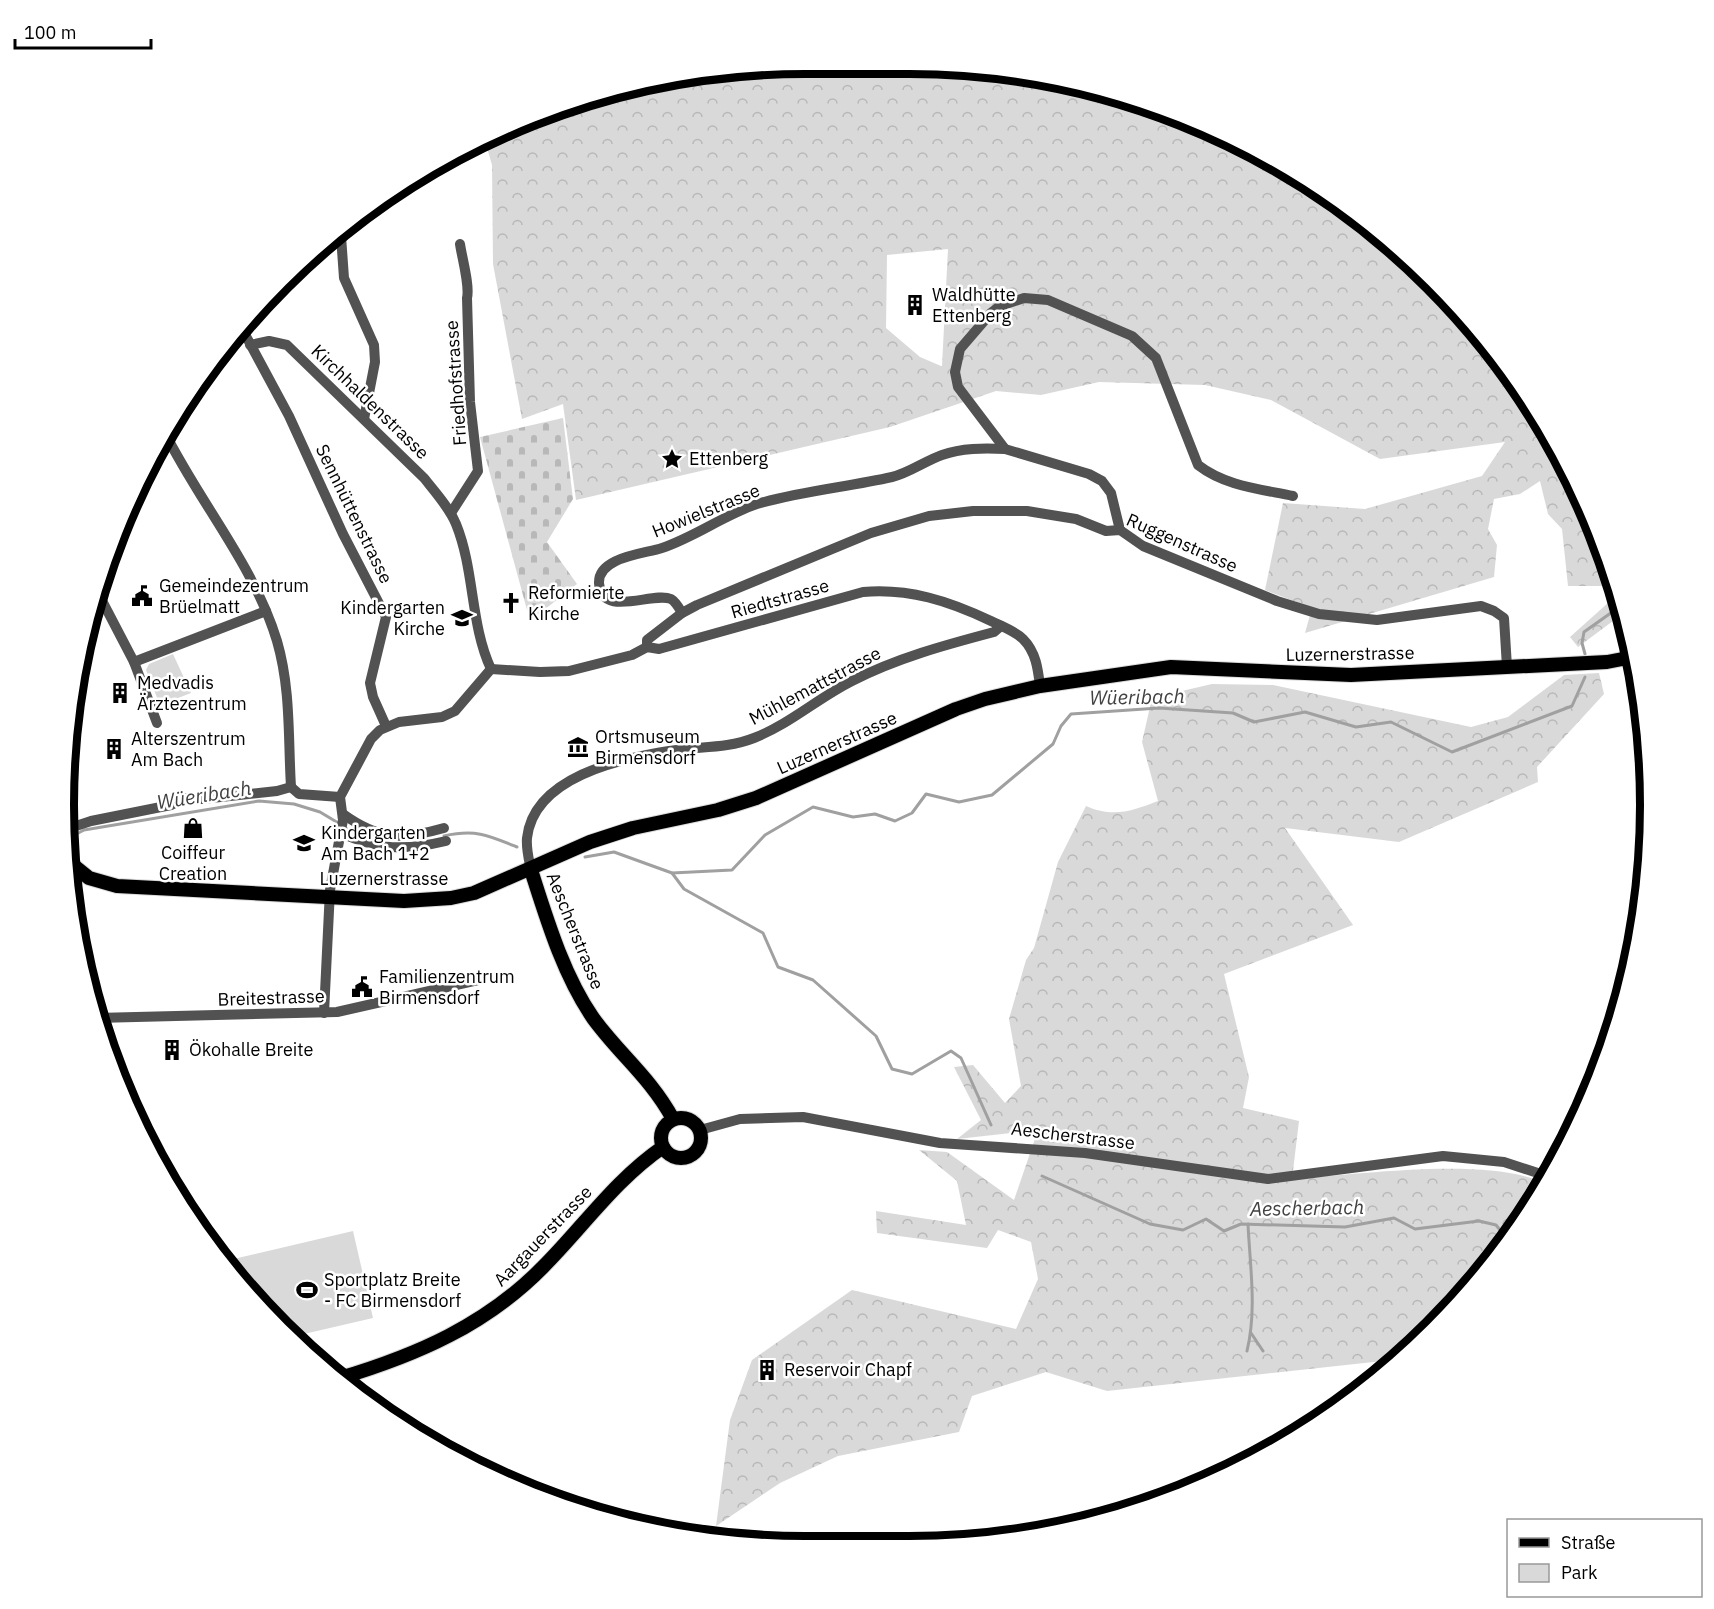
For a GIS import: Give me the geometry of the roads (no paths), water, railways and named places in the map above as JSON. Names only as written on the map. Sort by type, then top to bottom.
[{"type":"main road","name":"Luzernerstrasse","points":[[77,869],[89,878],[117,886],[404,901],[451,898],[474,893],[531,870],[590,842],[633,828],[718,810],[756,798],[956,709],[985,699],[1040,686],[1171,667],[1351,675],[1607,662],[1625,658]]},
{"type":"main road","name":"Aescherstrasse","points":[[531,870],[549,925],[581,998],[604,1031],[654,1087],[673,1119]]},
{"type":"main road","points":[[673,1119],[688,1119],[700,1130],[699,1146],[687,1157],[676,1157],[663,1147],[662,1131],[673,1119]]},
{"type":"main road","name":"Aargauerstrasse","points":[[348,1375],[433,1346],[498,1307],[544,1266],[623,1179],[663,1147]]},
{"type":"street","points":[[338,242],[344,278],[374,345],[375,362],[364,419]]},
{"type":"street","name":"Friedhofstrasse","points":[[451,513],[475,479],[478,462],[470,402],[467,298],[469,290],[465,280],[460,244]]},
{"type":"street","points":[[1120,530],[1111,493],[1102,482],[1089,474],[1005,449],[958,387],[956,361],[969,337],[1000,306],[1024,298],[1048,300],[1132,336],[1147,347],[1156,358],[1170,387],[1191,453],[1198,465],[1211,475],[1226,482],[1293,496]]},
{"type":"street","name":"Sennhüttenstrasse","points":[[245,335],[289,416],[338,524],[386,617],[370,682],[373,697],[386,726]]},
{"type":"street","name":"Kirchhaldenstrasse","points":[[250,345],[269,341],[287,345],[424,478],[451,513],[465,556],[480,640],[491,669]]},
{"type":"street","points":[[170,441],[266,611],[277,642],[286,688],[291,737],[291,787],[299,794],[340,797]]},
{"type":"street","name":"Howielstrasse","points":[[682,613],[673,600],[665,597],[625,602],[610,600],[602,592],[600,577],[604,568],[614,561],[664,547],[758,504],[895,476],[943,455],[975,448],[1005,449]]},
{"type":"street","name":"Ruggenstrasse","points":[[647,646],[647,640],[682,613],[712,598],[871,533],[929,516],[973,511],[1027,511],[1076,519],[1106,531],[1120,530],[1143,546],[1277,601],[1319,615],[1377,620],[1481,606],[1504,618],[1506,667]]},
{"type":"street","name":"Riedtstrasse","points":[[491,669],[569,671],[632,655],[647,646],[659,649],[863,592],[889,590],[917,594],[945,602],[1001,626],[1022,639],[1032,651],[1040,686]]},
{"type":"street","points":[[102,601],[134,662],[158,723]]},
{"type":"street","points":[[134,662],[266,611]]},
{"type":"street","name":"Mühlemattstrasse","points":[[531,870],[527,845],[530,828],[537,811],[560,787],[608,765],[642,756],[728,746],[753,738],[781,726],[850,682],[881,667],[917,653],[994,632],[1001,626]]},
{"type":"street","points":[[324,1013],[329,897],[341,824],[340,797],[371,739],[386,726],[450,714],[464,704],[491,669]]},
{"type":"street","points":[[74,827],[171,805],[186,798],[202,799],[278,791],[291,787]]},
{"type":"street","points":[[341,824],[391,836],[420,834],[444,828]]},
{"type":"street","points":[[341,824],[361,842],[395,849],[415,848],[446,841]]},
{"type":"street","name":"Breitestrasse","points":[[105,1018],[324,1013],[359,1008],[478,980]]},
{"type":"street","name":"Aescherstrasse","points":[[700,1130],[740,1119],[803,1118],[940,1143],[1085,1154],[1268,1179],[1443,1156],[1504,1162],[1541,1174]]},
{"type":"waterway","name":"Wüeribach","points":[[1585,654],[1582,643],[1584,632],[1615,610]]},
{"type":"waterway","name":"Wüeribach","points":[[585,857],[614,852],[672,873],[732,870],[765,835],[813,807],[853,817],[875,814],[895,821],[912,813],[926,794],[959,802],[992,795],[1053,744],[1061,726],[1071,714],[1159,708],[1233,713],[1254,722],[1305,712],[1356,727],[1391,722],[1452,752],[1572,706],[1585,677]]},
{"type":"waterway","name":"Wüeribach","points":[[75,835],[84,830],[259,801],[294,804],[320,812],[340,824]]},
{"type":"waterway","name":"Wüeribach","points":[[345,828],[364,837]]},
{"type":"waterway","name":"Wüeribach","points":[[444,836],[464,833],[481,834],[517,847]]},
{"type":"waterway","name":"Aescherbach","points":[[672,873],[684,889],[763,933],[778,967],[813,980],[876,1036],[892,1069],[912,1074],[951,1051],[961,1058],[991,1125]]},
{"type":"waterway","name":"Aescherbach","points":[[1042,1176],[1150,1224],[1183,1230],[1206,1219],[1224,1231],[1241,1224],[1345,1227],[1394,1218],[1415,1229],[1479,1221],[1496,1225],[1502,1232]]},
{"type":"waterway","points":[[1247,1351],[1252,1319],[1248,1224]]},
{"type":"waterway","points":[[1251,1333],[1263,1351]]},
{"type":"place","name":"Waldhütte Ettenberg","points":[[915,305]]},
{"type":"place","name":"Ettenberg","points":[[672,459]]},
{"type":"place","name":"Gemeindezentrum Brüelmatt","points":[[142,596]]},
{"type":"place","name":"Reformierte Kirche","points":[[511,603]]},
{"type":"place","name":"Kindergarten Kirche","points":[[462,618]]},
{"type":"place","name":"Medvadis Ärztezentrum","points":[[120,693]]},
{"type":"place","name":"Ortsmuseum Birmensdorf","points":[[578,747]]},
{"type":"place","name":"Alterszentrum Am Bach","points":[[114,749]]},
{"type":"place","name":"Coiffeur Creation","points":[[193,828]]},
{"type":"place","name":"Kindergarten Am Bach 1+2","points":[[304,843]]},
{"type":"place","name":"Familienzentrum Birmensdorf","points":[[362,987]]},
{"type":"place","name":"Ökohalle Breite","points":[[172,1050]]},
{"type":"place","name":"Sportplatz Breite - FC Birmensdorf","points":[[307,1290]]},
{"type":"place","name":"Reservoir Chapf","points":[[767,1370]]}]
